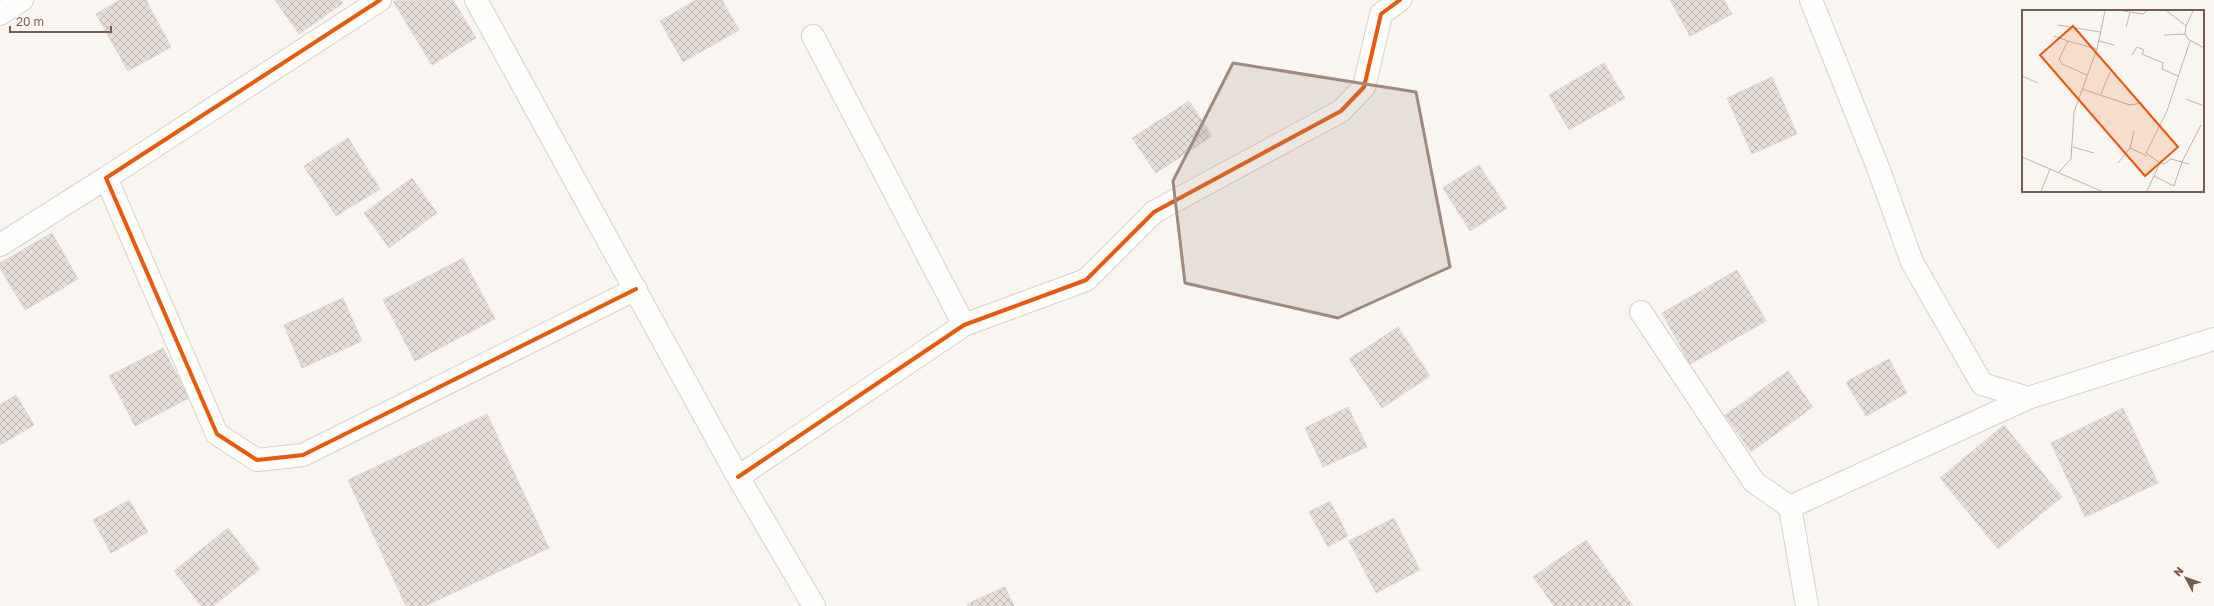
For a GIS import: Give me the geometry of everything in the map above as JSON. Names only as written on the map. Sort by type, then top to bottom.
[{"type":"street","points":[[0,14],[22,0]]},
{"type":"street","points":[[0,244],[106,178],[380,0]]},
{"type":"street","points":[[476,0],[738,477],[814,606]]},
{"type":"street","points":[[738,477],[964,325],[1086,280],[1154,212],[1341,111],[1364,87],[1381,14],[1400,0]]},
{"type":"street","points":[[1811,0],[1877,165],[1912,262],[1982,384],[2028,398]]},
{"type":"street","points":[[813,36],[964,325]]},
{"type":"street","points":[[106,178],[217,434],[256,460],[303,455],[636,289]]},
{"type":"street","points":[[1641,312],[1754,482],[1790,507],[1807,606]]},
{"type":"street","points":[[1790,507],[2028,398],[2214,338]]},
{"type":"highlighted area","points":[[1233,63],[1416,92],[1450,267],[1338,318],[1185,283],[1173,181]]},
{"type":"building","points":[[120,0],[146,0],[171,47],[128,71],[96,14]]},
{"type":"building","points":[[275,0],[341,0],[343,3],[299,34]]},
{"type":"building","points":[[453,0],[476,38],[432,65],[393,1]]},
{"type":"building","points":[[696,0],[722,0],[739,30],[683,62],[660,21]]},
{"type":"building","points":[[1670,0],[1724,0],[1732,14],[1690,36]]},
{"type":"building","points":[[1604,63],[1625,98],[1569,130],[1549,95]]},
{"type":"building","points":[[1772,77],[1797,134],[1752,154],[1727,98]]},
{"type":"building","points":[[1189,101],[1212,136],[1156,173],[1132,138]]},
{"type":"building","points":[[348,138],[380,189],[336,216],[304,166]]},
{"type":"building","points":[[1479,165],[1507,208],[1470,231],[1443,188]]},
{"type":"building","points":[[412,178],[437,213],[389,248],[364,213]]},
{"type":"building","points":[[52,233],[78,279],[25,310],[0,268],[0,263]]},
{"type":"building","points":[[463,258],[495,319],[415,361],[383,300]]},
{"type":"building","points":[[1737,270],[1766,321],[1690,364],[1662,313]]},
{"type":"building","points":[[343,298],[362,341],[302,368],[284,325]]},
{"type":"building","points":[[1398,327],[1430,376],[1382,408],[1349,359]]},
{"type":"building","points":[[163,348],[189,398],[135,426],[109,376]]},
{"type":"building","points":[[1889,359],[1907,393],[1866,416],[1846,382]]},
{"type":"building","points":[[1788,371],[1813,407],[1751,452],[1725,415]]},
{"type":"building","points":[[16,395],[34,425],[0,445],[0,405]]},
{"type":"building","points":[[1348,407],[1367,447],[1323,467],[1305,428]]},
{"type":"building","points":[[2123,408],[2158,483],[2085,517],[2051,443]]},
{"type":"building","points":[[487,414],[549,548],[425,606],[406,606],[348,480]]},
{"type":"building","points":[[2004,425],[2062,497],[1998,549],[1940,478]]},
{"type":"building","points":[[129,500],[148,532],[111,553],[93,520]]},
{"type":"building","points":[[1330,501],[1348,536],[1328,547],[1309,512]]},
{"type":"building","points":[[1394,518],[1420,570],[1376,593],[1349,541]]},
{"type":"building","points":[[228,528],[260,569],[213,606],[201,606],[174,571]]},
{"type":"building","points":[[1586,540],[1633,606],[1554,606],[1533,577]]},
{"type":"building","points":[[1005,587],[1014,606],[968,606],[967,604]]},
{"type":"cycle path","points":[[380,0],[106,178],[217,434],[257,460],[303,455],[636,289]]},
{"type":"cycle path","points":[[738,477],[964,325],[1086,280],[1154,212],[1341,111],[1364,87],[1381,14],[1400,0]]}]
